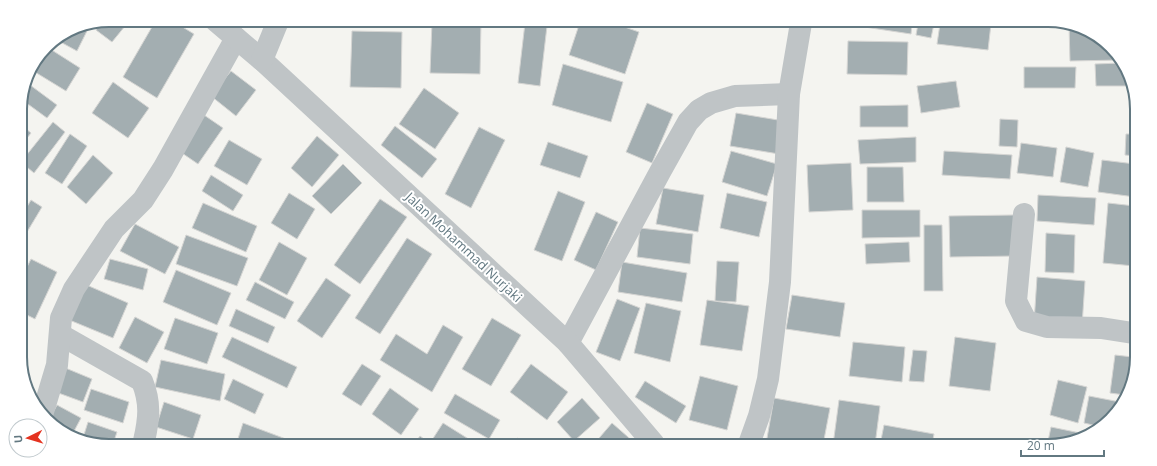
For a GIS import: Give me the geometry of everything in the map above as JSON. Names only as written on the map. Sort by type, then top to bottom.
[{"type":"street","name":"Jalan Mohammad Nurjaki","points":[[224,27],[262,60],[568,343],[650,439]]},
{"type":"street","points":[[262,60],[276,27]]},
{"type":"street","points":[[751,439],[759,416],[768,379],[780,282],[789,94],[800,27]]},
{"type":"street","points":[[44,407],[57,365],[62,318],[74,289],[114,229],[143,200],[163,169],[236,38]]},
{"type":"street","points":[[568,343],[688,122],[699,110],[711,102],[735,96],[789,94]]},
{"type":"street","points":[[1024,214],[1016,301],[1026,321],[1047,327],[1101,328],[1130,333]]},
{"type":"street","points":[[61,335],[142,381],[145,389],[149,418],[145,439]]},
{"type":"building","points":[[104,27],[124,27],[112,42],[96,30]]},
{"type":"building","points":[[152,27],[182,27],[194,34],[157,98],[123,77]]},
{"type":"building","points":[[432,27],[481,27],[480,74],[430,73]]},
{"type":"building","points":[[525,27],[547,27],[540,86],[518,83]]},
{"type":"building","points":[[578,27],[625,27],[639,32],[625,74],[569,55]]},
{"type":"building","points":[[865,27],[912,27],[911,34]]},
{"type":"building","points":[[917,27],[933,27],[931,38],[916,35]]},
{"type":"building","points":[[940,27],[991,27],[988,50],[937,44]]},
{"type":"building","points":[[1069,30],[1084,35],[1098,44],[1114,60],[1070,61]]},
{"type":"building","points":[[86,31],[87,31],[77,51],[62,43],[78,33]]},
{"type":"building","points":[[352,31],[402,32],[401,88],[350,87]]},
{"type":"building","points":[[848,41],[908,42],[907,75],[847,74]]},
{"type":"building","points":[[52,50],[80,68],[66,91],[35,72]]},
{"type":"building","points":[[1116,63],[1126,86],[1096,86],[1095,64]]},
{"type":"building","points":[[563,64],[623,82],[611,122],[552,105]]},
{"type":"building","points":[[1024,67],[1076,67],[1075,88],[1024,88]]},
{"type":"building","points":[[231,71],[256,90],[236,116],[211,96]]},
{"type":"building","points":[[956,81],[960,107],[921,113],[917,86]]},
{"type":"building","points":[[113,82],[149,108],[128,138],[92,113]]},
{"type":"building","points":[[31,86],[57,105],[47,118],[27,103]]},
{"type":"building","points":[[424,88],[459,113],[435,149],[399,124]]},
{"type":"building","points":[[647,103],[673,114],[652,163],[626,152]]},
{"type":"building","points":[[908,105],[908,127],[860,127],[860,106]]},
{"type":"building","points":[[736,113],[784,121],[779,154],[730,146]]},
{"type":"building","points":[[204,115],[223,128],[198,164],[179,151]]},
{"type":"building","points":[[1000,119],[1018,120],[1017,147],[999,146]]},
{"type":"building","points":[[53,122],[65,132],[34,173],[27,167],[27,154]]},
{"type":"building","points":[[395,126],[437,159],[422,178],[381,145]]},
{"type":"building","points":[[479,127],[505,140],[471,208],[445,194]]},
{"type":"building","points":[[27,130],[31,133],[27,138]]},
{"type":"building","points":[[70,134],[87,146],[62,184],[45,173]]},
{"type":"building","points":[[1126,134],[1130,134],[1130,156],[1125,155]]},
{"type":"building","points":[[317,136],[339,155],[312,187],[291,168]]},
{"type":"building","points":[[916,137],[916,162],[860,164],[858,140]]},
{"type":"building","points":[[229,140],[262,159],[247,185],[214,166]]},
{"type":"building","points":[[548,142],[588,156],[580,178],[540,165]]},
{"type":"building","points":[[1021,143],[1057,148],[1053,177],[1017,173]]},
{"type":"building","points":[[1066,147],[1094,153],[1088,187],[1060,182]]},
{"type":"building","points":[[731,151],[777,164],[767,196],[722,182]]},
{"type":"building","points":[[944,151],[1012,155],[1010,179],[942,175]]},
{"type":"building","points":[[93,155],[113,173],[86,204],[67,187]]},
{"type":"building","points":[[1102,160],[1130,163],[1130,196],[1098,192]]},
{"type":"building","points":[[851,163],[853,210],[809,212],[807,165]]},
{"type":"building","points":[[343,164],[362,183],[331,214],[312,196]]},
{"type":"building","points":[[867,167],[903,167],[904,202],[867,202]]},
{"type":"building","points":[[211,175],[243,195],[233,211],[202,191]]},
{"type":"building","points":[[663,188],[704,195],[698,232],[656,224]]},
{"type":"building","points":[[558,191],[585,202],[562,261],[534,250]]},
{"type":"building","points":[[289,193],[315,209],[297,239],[271,223]]},
{"type":"building","points":[[727,193],[767,202],[759,237],[720,228]]},
{"type":"building","points":[[1038,195],[1096,198],[1094,225],[1037,221]]},
{"type":"building","points":[[380,199],[407,217],[360,284],[334,265]]},
{"type":"building","points":[[31,200],[42,207],[27,232],[27,207]]},
{"type":"building","points":[[203,203],[257,226],[246,252],[192,228]]},
{"type":"building","points":[[1108,203],[1130,205],[1130,266],[1103,263]]},
{"type":"building","points":[[862,210],[920,210],[920,237],[862,238]]},
{"type":"building","points":[[596,212],[618,222],[596,270],[574,260]]},
{"type":"building","points":[[1014,215],[1015,256],[950,257],[949,216]]},
{"type":"building","points":[[135,224],[179,247],[165,274],[120,251]]},
{"type":"building","points":[[924,225],[942,225],[943,291],[924,291]]},
{"type":"building","points":[[640,228],[693,234],[690,264],[637,257]]},
{"type":"building","points":[[1046,233],[1075,235],[1074,273],[1045,272]]},
{"type":"building","points":[[186,235],[248,258],[237,286],[176,264]]},
{"type":"building","points":[[407,238],[432,254],[380,334],[355,318]]},
{"type":"building","points":[[279,242],[307,258],[287,295],[259,280]]},
{"type":"building","points":[[909,242],[910,262],[866,264],[865,244]]},
{"type":"building","points":[[31,259],[57,272],[35,319],[27,315],[27,267]]},
{"type":"building","points":[[110,259],[148,269],[143,290],[104,279]]},
{"type":"building","points":[[717,261],[739,262],[736,302],[715,301]]},
{"type":"building","points":[[622,262],[687,273],[682,302],[618,292]]},
{"type":"building","points":[[176,270],[231,293],[217,325],[163,302]]},
{"type":"building","points":[[1037,277],[1085,281],[1082,326],[1034,323]]},
{"type":"building","points":[[326,278],[351,295],[322,338],[297,321]]},
{"type":"building","points":[[255,282],[294,302],[285,319],[246,300]]},
{"type":"building","points":[[82,283],[128,303],[113,338],[67,319]]},
{"type":"building","points":[[792,295],[845,303],[840,337],[786,329]]},
{"type":"building","points":[[617,299],[640,308],[620,361],[596,352]]},
{"type":"building","points":[[707,300],[749,306],[742,351],[700,345]]},
{"type":"building","points":[[646,303],[681,311],[670,362],[634,353]]},
{"type":"building","points":[[236,309],[275,327],[268,343],[229,326]]},
{"type":"building","points":[[135,317],[164,332],[147,363],[119,348]]},
{"type":"building","points":[[175,318],[218,333],[207,364],[164,349]]},
{"type":"building","points":[[492,318],[521,335],[491,386],[462,369]]},
{"type":"building","points":[[443,325],[463,337],[432,392],[380,360],[396,334],[427,354]]},
{"type":"building","points":[[232,337],[297,367],[287,388],[222,357]]},
{"type":"building","points":[[955,337],[996,343],[990,391],[949,386]]},
{"type":"building","points":[[853,342],[905,347],[902,382],[849,376]]},
{"type":"building","points":[[913,350],[927,351],[924,382],[909,381]]},
{"type":"building","points":[[1115,355],[1130,357],[1126,383],[1122,393],[1121,394],[1110,393]]},
{"type":"building","points":[[161,360],[225,374],[220,401],[155,387]]},
{"type":"building","points":[[362,364],[381,376],[361,406],[342,394]]},
{"type":"building","points":[[531,364],[568,392],[547,420],[510,392]]},
{"type":"building","points":[[63,367],[92,379],[83,402],[53,391]]},
{"type":"building","points":[[700,376],[738,386],[727,430],[689,420]]},
{"type":"building","points":[[233,379],[264,394],[255,414],[224,399]]},
{"type":"building","points":[[1058,380],[1087,387],[1078,423],[1050,415]]},
{"type":"building","points":[[645,381],[686,406],[676,423],[635,397]]},
{"type":"building","points":[[390,388],[419,409],[401,435],[372,414]]},
{"type":"building","points":[[91,389],[129,402],[123,423],[84,410]]},
{"type":"building","points":[[455,394],[500,420],[489,439],[444,413]]},
{"type":"building","points":[[1089,396],[1116,401],[1106,415],[1098,422],[1093,425],[1084,423]]},
{"type":"building","points":[[582,398],[600,418],[576,439],[572,439],[557,422]]},
{"type":"building","points":[[774,398],[830,408],[824,439],[767,439]]},
{"type":"building","points":[[839,400],[880,406],[876,439],[834,439]]},
{"type":"building","points":[[164,402],[201,415],[193,439],[156,427]]},
{"type":"building","points":[[57,405],[81,418],[74,431],[51,415]]},
{"type":"building","points":[[88,422],[117,432],[115,439],[104,439],[84,435]]},
{"type":"building","points":[[243,423],[286,439],[238,439]]},
{"type":"building","points":[[443,423],[469,439],[433,439]]},
{"type":"building","points":[[612,423],[630,439],[598,439]]},
{"type":"building","points":[[884,425],[934,434],[933,439],[881,439]]},
{"type":"building","points":[[1051,427],[1079,433],[1064,437],[1048,439]]}]
